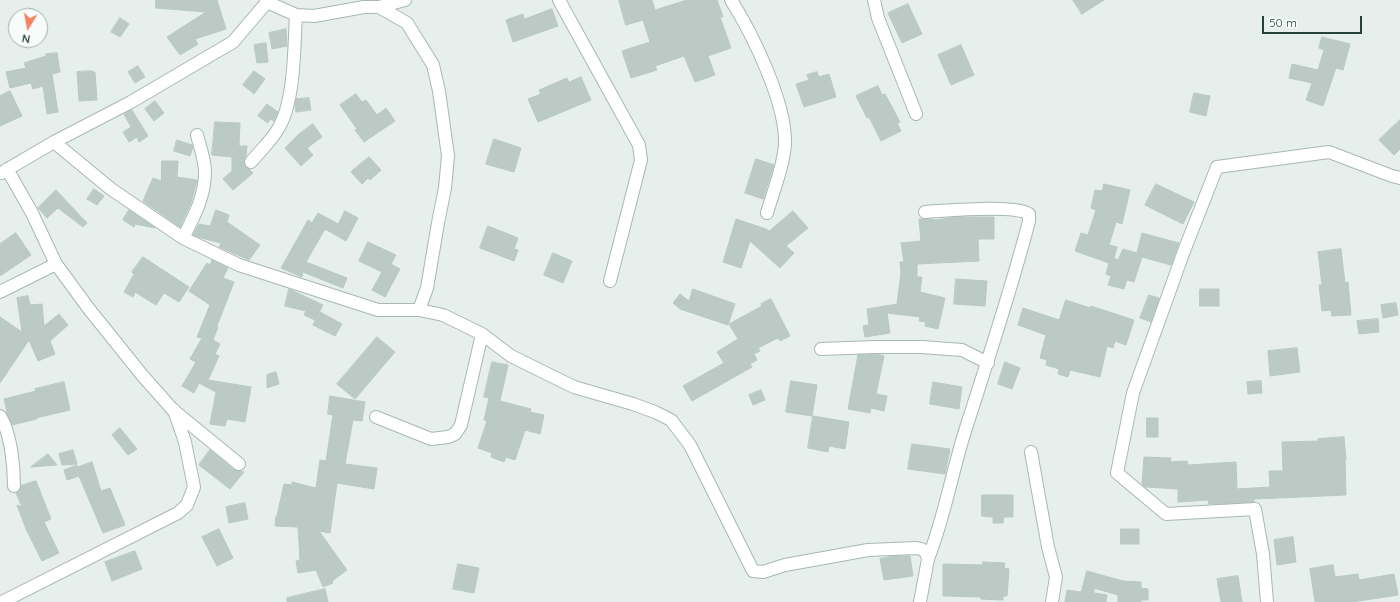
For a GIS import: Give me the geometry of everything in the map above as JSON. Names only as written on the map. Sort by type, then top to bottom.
[{"type":"street","points":[[239,464],[173,410],[142,375],[89,309],[56,264],[32,212],[4,171],[54,142],[131,102],[233,42],[266,1],[296,15],[314,16],[364,7],[379,7],[405,0]]},
{"type":"street","points":[[559,0],[639,145],[641,160],[610,281]]},
{"type":"street","points":[[730,0],[743,19],[759,53],[772,83],[783,116],[785,140],[780,167],[766,213]]},
{"type":"street","points":[[874,0],[878,18],[916,114]]},
{"type":"street","points":[[379,7],[407,23],[433,65],[439,91],[448,156],[446,188],[438,223],[427,288],[419,310]]},
{"type":"street","points":[[250,162],[278,129],[287,106],[293,68],[296,15]]},
{"type":"street","points":[[183,238],[194,218],[201,196],[205,172],[197,135]]},
{"type":"street","points":[[54,142],[111,189],[183,238],[239,265],[378,310],[419,310],[443,315],[482,334],[512,356],[574,387],[633,404],[671,420],[690,445],[753,571],[762,572],[785,565],[868,550],[923,548],[927,552],[928,559]]},
{"type":"street","points":[[1267,602],[1263,554],[1255,509],[1166,514],[1117,473],[1133,393],[1184,251],[1217,167],[1329,152],[1400,178]]},
{"type":"street","points":[[920,602],[928,559],[943,516],[951,478],[988,363],[1017,267],[1029,221],[1028,214],[1024,212],[1004,209],[925,212]]},
{"type":"street","points":[[0,292],[56,264]]},
{"type":"street","points":[[376,417],[432,439],[448,437],[455,434],[461,426],[482,334]]},
{"type":"street","points":[[821,349],[922,347],[962,350],[988,363]]},
{"type":"street","points":[[2,602],[178,513],[187,505],[194,487],[185,442],[173,410]]},
{"type":"street","points":[[0,416],[5,424],[14,467],[14,486]]},
{"type":"street","points":[[1031,452],[1048,547],[1056,577],[1052,602]]},
{"type":"building","points":[[156,0],[217,0],[226,29],[195,39],[198,44],[180,55],[167,37],[206,12],[156,8]]},
{"type":"building","points":[[619,0],[652,0],[655,10],[687,0],[717,0],[723,17],[720,17],[731,48],[708,56],[715,75],[695,82],[684,56],[655,66],[657,70],[631,78],[622,51],[650,42],[643,20],[626,25]]},
{"type":"building","points":[[1073,0],[1104,0],[1082,14]]},
{"type":"building","points":[[908,4],[922,34],[902,43],[888,13]]},
{"type":"building","points":[[552,9],[558,26],[513,42],[506,20],[523,14],[524,19]]},
{"type":"building","points":[[120,18],[129,24],[120,37],[111,32]]},
{"type":"building","points":[[286,29],[287,46],[272,49],[269,33]]},
{"type":"building","points":[[1322,37],[1350,44],[1343,70],[1336,68],[1323,106],[1306,100],[1312,83],[1289,78],[1292,64],[1318,70],[1324,50],[1319,48]]},
{"type":"building","points":[[266,43],[268,62],[257,63],[254,45]]},
{"type":"building","points":[[961,45],[974,75],[951,85],[938,55]]},
{"type":"building","points":[[57,53],[60,72],[52,74],[58,112],[47,114],[43,86],[33,89],[31,83],[10,88],[6,72],[26,68],[24,63],[46,56],[46,54]]},
{"type":"building","points":[[138,66],[145,77],[135,83],[128,72]]},
{"type":"building","points":[[254,71],[265,79],[254,94],[243,85]]},
{"type":"building","points":[[77,72],[95,72],[97,100],[79,101]]},
{"type":"building","points":[[817,72],[819,77],[829,74],[836,97],[804,107],[796,84],[809,80],[807,75]]},
{"type":"building","points":[[581,77],[591,100],[538,122],[528,99],[541,94],[539,90],[567,78],[569,82]]},
{"type":"building","points":[[878,86],[882,95],[885,94],[900,122],[897,123],[901,131],[881,141],[856,96]]},
{"type":"building","points":[[10,91],[22,116],[0,126],[0,96]]},
{"type":"building","points":[[1194,93],[1210,96],[1206,116],[1190,112]]},
{"type":"building","points":[[356,94],[362,102],[366,100],[377,115],[386,108],[395,121],[364,142],[355,130],[357,129],[340,105]]},
{"type":"building","points":[[309,98],[311,110],[296,112],[296,99]]},
{"type":"building","points":[[155,101],[164,113],[154,121],[145,109]]},
{"type":"building","points":[[267,104],[278,112],[274,121],[270,119],[268,123],[258,116]]},
{"type":"building","points":[[132,110],[148,136],[139,142],[137,137],[129,142],[123,132],[131,127],[124,114]]},
{"type":"building","points":[[1400,120],[1400,149],[1394,155],[1379,140]]},
{"type":"building","points":[[215,122],[240,123],[239,146],[247,146],[244,164],[253,173],[233,190],[223,179],[232,171],[232,157],[212,155]]},
{"type":"building","points":[[313,124],[322,137],[307,148],[313,155],[301,166],[285,148],[299,134]]},
{"type":"building","points":[[494,139],[521,148],[514,172],[486,164]]},
{"type":"building","points":[[177,140],[192,145],[193,147],[190,156],[174,151]]},
{"type":"building","points":[[369,157],[381,170],[370,180],[368,178],[362,184],[351,172]]},
{"type":"building","points":[[756,159],[774,165],[763,199],[745,193]]},
{"type":"building","points":[[162,161],[178,161],[177,177],[197,180],[191,203],[180,227],[143,201],[153,178],[161,181]]},
{"type":"building","points":[[1104,184],[1130,190],[1122,224],[1116,222],[1109,245],[1117,247],[1114,258],[1118,260],[1123,249],[1137,253],[1142,233],[1179,243],[1171,265],[1142,257],[1134,282],[1127,280],[1124,289],[1108,285],[1111,276],[1106,274],[1109,263],[1075,251],[1081,233],[1088,235],[1096,210],[1091,208],[1095,190],[1102,191]]},
{"type":"building","points":[[1156,184],[1194,202],[1183,224],[1145,205]]},
{"type":"building","points":[[94,189],[104,196],[97,205],[87,199]]},
{"type":"building","points":[[56,190],[87,223],[83,227],[58,208],[47,218],[38,208]]},
{"type":"building","points":[[129,210],[155,228],[135,224],[134,227],[123,220]]},
{"type":"building","points":[[216,210],[229,215],[227,222],[260,245],[249,260],[219,247],[221,243],[193,235],[199,224],[210,226]]},
{"type":"building","points":[[345,211],[358,218],[346,241],[325,229],[306,262],[347,278],[343,288],[303,272],[302,277],[281,268],[308,220],[312,223],[318,213],[338,224]]},
{"type":"building","points":[[793,211],[808,228],[786,246],[794,253],[780,268],[750,241],[741,268],[723,262],[736,219],[769,231]]},
{"type":"building","points":[[958,217],[994,217],[994,239],[978,239],[979,261],[917,264],[917,277],[922,277],[920,292],[945,298],[938,329],[925,326],[926,322],[919,321],[920,317],[887,313],[890,333],[865,337],[863,326],[869,325],[867,309],[897,304],[901,273],[900,262],[904,262],[901,243],[921,241],[919,219],[933,220]]},
{"type":"building","points":[[488,226],[518,238],[514,249],[518,250],[514,261],[480,248]]},
{"type":"building","points":[[16,233],[31,255],[0,276],[0,244]]},
{"type":"building","points":[[368,242],[396,255],[391,264],[400,269],[385,297],[372,290],[382,272],[359,261]]},
{"type":"building","points":[[1341,249],[1345,283],[1348,282],[1351,315],[1332,316],[1331,310],[1322,311],[1319,285],[1322,285],[1318,252]]},
{"type":"building","points":[[553,253],[572,261],[563,283],[544,275]]},
{"type":"building","points":[[143,257],[189,287],[179,302],[164,293],[156,305],[135,292],[133,297],[124,292],[134,274],[132,272]]},
{"type":"building","points":[[212,260],[228,268],[223,278],[234,282],[213,340],[220,344],[215,354],[219,356],[208,380],[251,387],[245,422],[227,419],[225,426],[210,424],[216,392],[199,383],[194,393],[182,386],[196,362],[190,359],[202,338],[197,337],[210,305],[189,291],[207,263],[210,265]]},
{"type":"building","points":[[956,279],[987,281],[985,306],[954,304]]},
{"type":"building","points":[[289,289],[323,305],[315,320],[304,315],[306,311],[285,306]]},
{"type":"building","points":[[693,289],[735,304],[728,325],[680,309],[673,303],[680,294],[689,301]]},
{"type":"building","points":[[1200,289],[1219,289],[1219,306],[1200,306]]},
{"type":"building","points":[[1149,295],[1159,298],[1151,322],[1140,318]]},
{"type":"building","points":[[28,296],[30,305],[42,304],[44,326],[59,314],[68,325],[50,341],[55,354],[38,361],[29,340],[0,383],[0,317],[22,332],[17,298]]},
{"type":"building","points":[[771,299],[790,336],[780,341],[778,338],[758,348],[760,351],[754,354],[757,360],[750,364],[752,367],[692,401],[683,386],[724,363],[717,352],[738,339],[729,324],[762,306],[761,304]]},
{"type":"building","points":[[1066,300],[1090,308],[1091,306],[1134,320],[1126,345],[1115,341],[1113,348],[1107,346],[1100,377],[1070,370],[1068,377],[1058,374],[1059,369],[1046,365],[1047,360],[1040,358],[1046,335],[1018,325],[1023,308],[1059,320]]},
{"type":"building","points":[[1396,303],[1398,315],[1383,318],[1381,305]]},
{"type":"building","points":[[320,312],[342,324],[335,336],[313,325]]},
{"type":"building","points":[[1378,319],[1379,332],[1359,334],[1357,321]]},
{"type":"building","points":[[377,337],[395,352],[355,399],[337,384]]},
{"type":"building","points":[[1297,348],[1300,372],[1270,376],[1268,351]]},
{"type":"building","points":[[877,354],[884,356],[876,394],[887,396],[884,411],[871,408],[870,413],[848,409],[858,355]]},
{"type":"building","points":[[492,362],[508,365],[500,401],[531,409],[530,412],[544,415],[540,434],[525,430],[515,460],[506,457],[504,462],[491,457],[492,453],[478,448],[487,421],[484,420],[489,398],[484,397]]},
{"type":"building","points":[[1005,362],[1020,368],[1012,389],[998,384]]},
{"type":"building","points":[[276,372],[279,384],[267,388],[267,375]]},
{"type":"building","points":[[791,381],[817,385],[812,416],[786,412]]},
{"type":"building","points":[[1261,381],[1262,393],[1248,394],[1247,382]]},
{"type":"building","points":[[64,382],[70,410],[12,425],[6,412],[4,399]]},
{"type":"building","points":[[933,382],[962,387],[959,409],[930,404]]},
{"type":"building","points":[[761,390],[765,400],[753,405],[749,395]]},
{"type":"building","points":[[330,396],[365,402],[362,421],[353,420],[345,464],[377,468],[374,489],[337,483],[330,533],[319,531],[347,570],[332,581],[333,583],[323,587],[316,570],[298,573],[296,561],[300,560],[298,527],[275,526],[284,484],[292,485],[292,482],[316,488],[320,460],[326,461],[333,415],[328,414]]},
{"type":"building","points":[[813,416],[849,422],[845,449],[829,446],[828,452],[808,448]]},
{"type":"building","points":[[1147,418],[1158,418],[1158,437],[1147,437]]},
{"type":"building","points":[[120,428],[137,449],[128,455],[112,435]]},
{"type":"building","points":[[1344,437],[1346,460],[1346,495],[1254,499],[1254,502],[1209,504],[1208,500],[1178,502],[1178,489],[1145,487],[1142,484],[1144,457],[1171,458],[1170,462],[1187,461],[1188,465],[1236,462],[1237,489],[1270,487],[1269,471],[1283,471],[1282,442],[1319,441],[1318,439]]},
{"type":"building","points":[[912,444],[950,449],[945,474],[908,469]]},
{"type":"building","points":[[73,450],[77,464],[62,465],[59,454]]},
{"type":"building","points":[[210,450],[234,470],[244,472],[230,489],[199,465]]},
{"type":"building","points":[[48,454],[57,465],[31,467]]},
{"type":"building","points":[[92,462],[101,491],[110,488],[125,525],[103,533],[79,476],[67,480],[64,470],[77,465],[77,467]]},
{"type":"building","points":[[36,481],[51,519],[44,522],[59,553],[42,561],[26,529],[17,505],[22,507],[16,493],[20,490],[21,486]]},
{"type":"building","points":[[982,495],[1013,495],[1013,517],[1004,517],[1003,523],[993,523],[993,517],[982,516]]},
{"type":"building","points":[[245,503],[248,519],[229,523],[226,507]]},
{"type":"building","points":[[219,529],[233,558],[217,566],[202,537]]},
{"type":"building","points":[[1121,529],[1139,529],[1139,544],[1121,544]]},
{"type":"building","points":[[1293,537],[1296,562],[1277,565],[1274,540]]},
{"type":"building","points":[[135,551],[142,569],[112,581],[105,562]]},
{"type":"building","points":[[893,556],[910,556],[913,576],[884,580],[880,559]]},
{"type":"building","points":[[983,562],[1005,563],[1004,568],[1009,569],[1007,596],[1003,596],[1003,600],[981,599],[981,597],[943,596],[943,564],[983,565]]},
{"type":"building","points":[[458,564],[479,568],[474,593],[453,589]]},
{"type":"building","points":[[1333,565],[1335,577],[1358,574],[1359,580],[1394,574],[1398,595],[1352,602],[1315,602],[1310,569]]},
{"type":"building","points":[[1087,571],[1123,581],[1141,582],[1141,588],[1148,589],[1148,600],[1141,600],[1141,602],[1118,602],[1118,595],[1094,588],[1094,593],[1107,595],[1106,602],[1065,602],[1067,590],[1081,592]]},
{"type":"building","points":[[1238,576],[1242,602],[1221,602],[1217,579]]},
{"type":"building","points":[[325,589],[328,602],[287,602],[287,598]]}]
